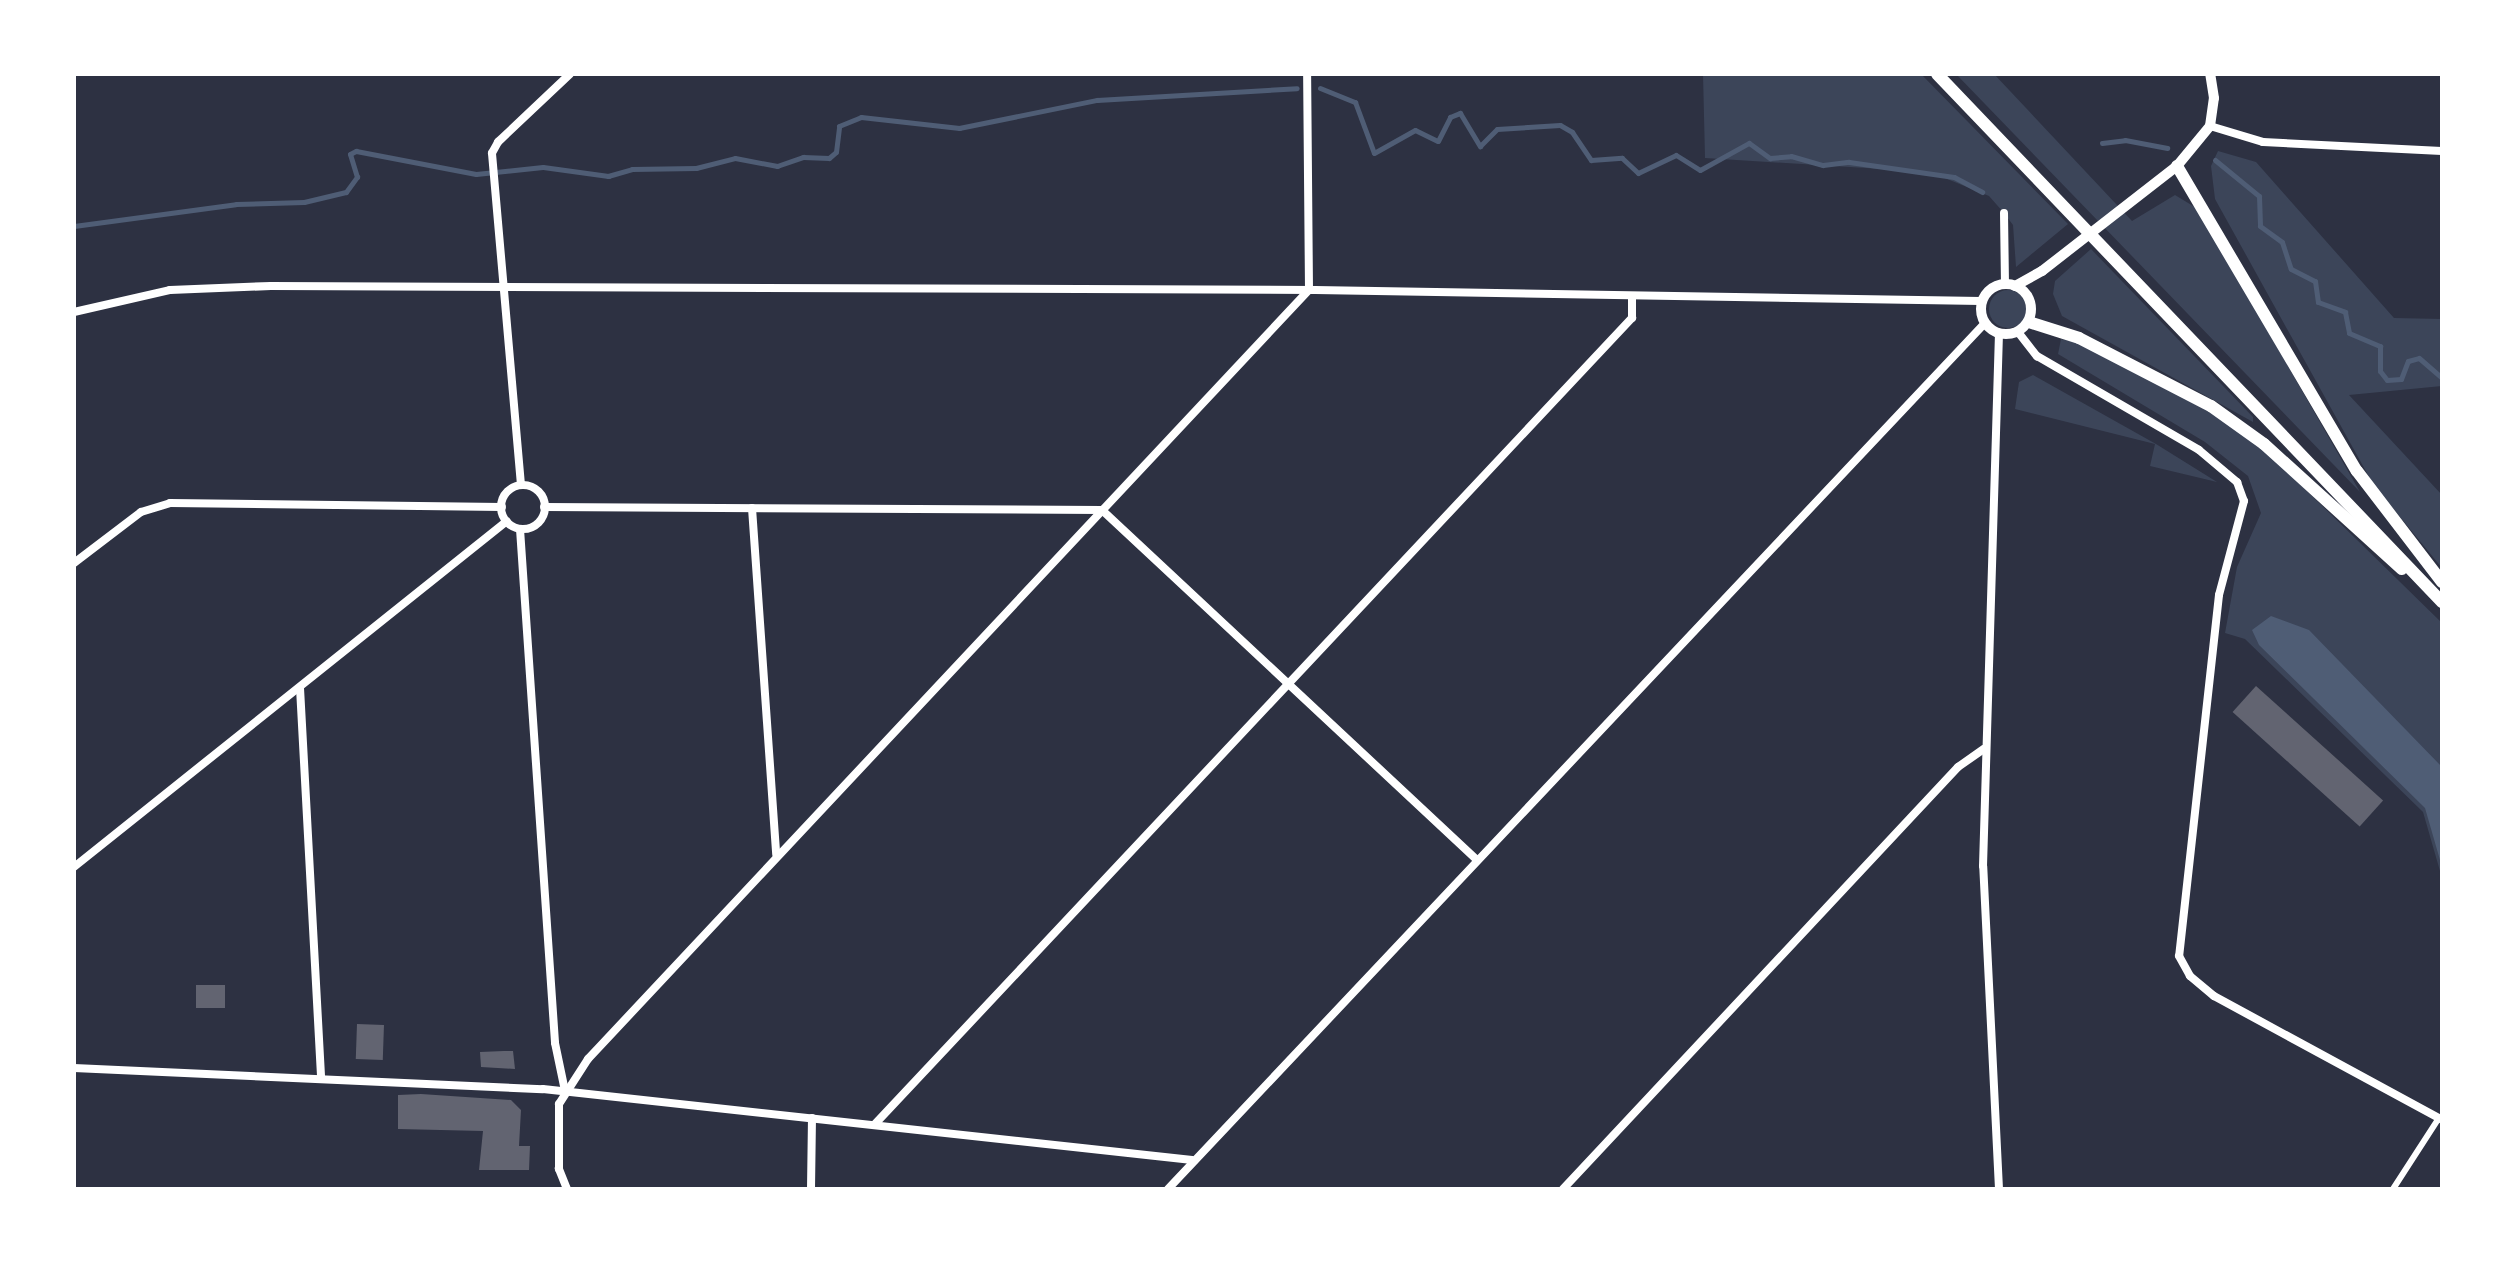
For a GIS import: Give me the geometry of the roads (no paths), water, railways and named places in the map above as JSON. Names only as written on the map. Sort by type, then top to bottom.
[{"type":"main road","points":[[1937,74],[2438,598]]},
{"type":"main road","points":[[2177,166],[2357,471],[2442,582]]},
{"type":"main road","points":[[2029,322],[2079,338],[2211,406],[2264,444],[2364,540],[2438,598]]},
{"type":"street","points":[[521,485],[505,287],[491,167],[498,142],[570,74]]},
{"type":"street","points":[[567,1189],[559,1169],[559,1104],[565,1091],[776,854],[1309,290],[1307,74]]},
{"type":"street","points":[[2042,271],[2028,297],[2029,322],[2018,332],[1999,333],[1985,323],[1981,301],[1989,290],[2042,271],[2177,166],[2210,126],[2210,74]]},
{"type":"street","points":[[2210,126],[2263,142],[2442,151]]},
{"type":"street","points":[[2004,213],[2010,285]]},
{"type":"street","points":[[2010,285],[2028,297]]},
{"type":"street","points":[[74,312],[170,290],[505,287],[1309,290],[1981,301]]},
{"type":"street","points":[[875,1124],[1632,318],[1632,297]]},
{"type":"street","points":[[1168,1189],[1192,1160],[1985,323]]},
{"type":"street","points":[[2018,332],[2037,356],[2199,450],[2237,482],[2244,501],[2243,517],[2219,595],[2179,956],[2190,976],[2214,996],[2441,1119],[2393,1189]]},
{"type":"street","points":[[1999,333],[1984,749],[1985,990],[1999,1189]]},
{"type":"street","points":[[521,485],[535,489],[544,507],[538,524],[520,529],[507,521],[502,507],[505,494],[521,485]]},
{"type":"street","points":[[74,563],[141,512],[170,503],[502,507]]},
{"type":"street","points":[[544,507],[1102,510],[1476,859]]},
{"type":"street","points":[[752,508],[776,854]]},
{"type":"street","points":[[74,867],[507,521]]},
{"type":"street","points":[[520,529],[555,1043],[565,1091]]},
{"type":"street","points":[[300,688],[321,1078]]},
{"type":"street","points":[[1563,1189],[1958,767],[1984,749]]},
{"type":"street","points":[[74,1068],[565,1091],[1192,1160]]},
{"type":"street","points":[[811,1189],[812,1118]]},
{"type":"waterway","points":[[74,226],[236,204],[304,202],[346,192],[357,177],[350,154],[356,151],[476,174],[543,167],[608,176],[632,169],[696,168],[735,158],[777,166],[803,157],[829,158],[836,152],[839,126],[861,117],[959,128],[1097,100],[1297,88]]},
{"type":"waterway","points":[[1320,88],[1355,102],[1374,153],[1415,130],[1438,141],[1450,117],[1460,113],[1480,146],[1497,129],[1560,125],[1572,132],[1591,160],[1622,158],[1638,173],[1676,155],[1700,170],[1749,143],[1770,158],[1791,156],[1823,165],[1849,162],[1954,177],[1982,192]]},
{"type":"waterway","points":[[2102,143],[2125,140],[2167,148]]},
{"type":"waterway","points":[[2215,160],[2259,196],[2260,226],[2282,242],[2291,269],[2315,281],[2318,302],[2345,312],[2349,333],[2380,346],[2380,371],[2387,380],[2401,379],[2408,361],[2419,358],[2442,378]]}]
